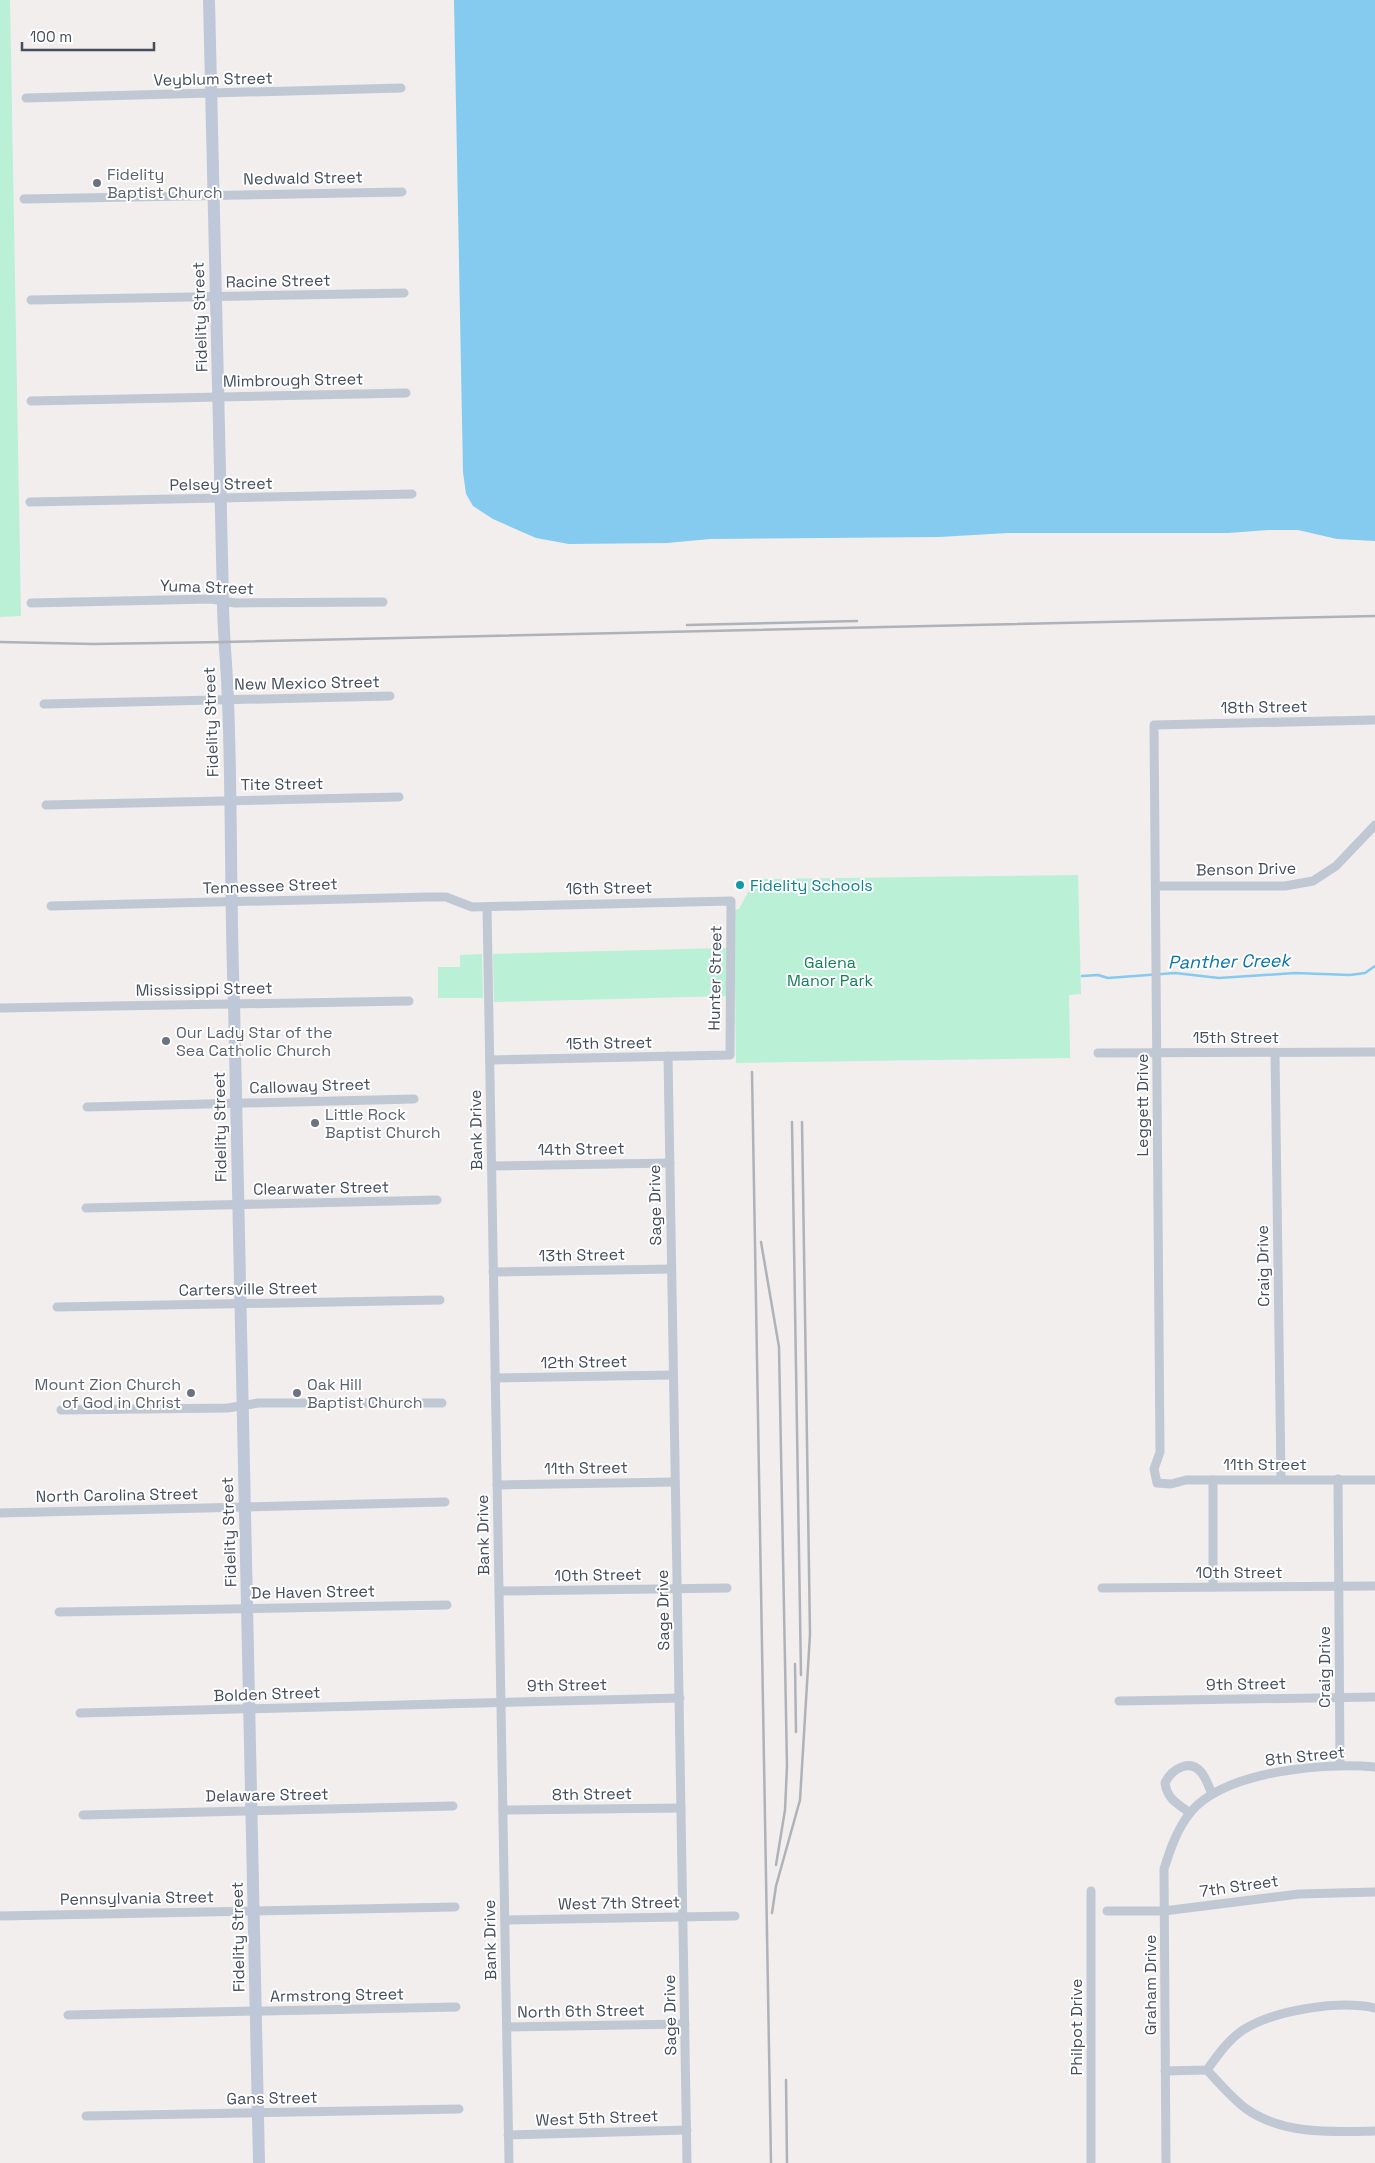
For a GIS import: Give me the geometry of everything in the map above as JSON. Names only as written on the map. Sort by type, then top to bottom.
[{"type":"main road","name":"Fidelity Street","points":[[209,0],[223,600],[228,700],[230,903],[248,1609],[259,2163]]},
{"type":"street","name":"Veyblum Street","points":[[26,98],[401,88]]},
{"type":"street","name":"Nedwald Street","points":[[24,199],[402,192]]},
{"type":"street","name":"Racine Street","points":[[32,300],[404,294]]},
{"type":"street","name":"Mimbrough Street","points":[[31,401],[406,393]]},
{"type":"street","name":"Pelsey Street","points":[[30,502],[412,494]]},
{"type":"street","name":"Yuma Street","points":[[31,603],[223,600],[235,603],[383,602]]},
{"type":"street","name":"New Mexico Street","points":[[44,704],[390,696]]},
{"type":"street","name":"18th Street","points":[[1154,724],[1375,720]]},
{"type":"street","name":"Leggett Drive","points":[[1154,724],[1160,1452],[1154,1469],[1157,1483]]},
{"type":"street","name":"Tite Street","points":[[46,805],[399,797]]},
{"type":"street","name":"Benson Drive","points":[[1156,886],[1285,886],[1307,882],[1324,875],[1336,866],[1375,825]]},
{"type":"street","name":"Tennessee Street","points":[[51,906],[446,897],[472,907],[487,907]]},
{"type":"street","name":"16th Street","points":[[487,907],[731,901]]},
{"type":"street","name":"Hunter Street","points":[[730,1056],[731,901]]},
{"type":"street","name":"Bank Drive","points":[[487,907],[508,2163]]},
{"type":"street","name":"Mississippi Street","points":[[0,1008],[409,1001]]},
{"type":"street","name":"15th Street","points":[[1098,1052],[1375,1052]]},
{"type":"street","name":"Craig Drive","points":[[1275,1052],[1281,1480]]},
{"type":"street","name":"Sage Drive","points":[[668,1056],[687,2163]]},
{"type":"street","name":"15th Street","points":[[490,1060],[730,1056]]},
{"type":"street","name":"Calloway Street","points":[[87,1108],[414,1099]]},
{"type":"street","name":"14th Street","points":[[492,1166],[670,1163]]},
{"type":"street","name":"Clearwater Street","points":[[86,1208],[436,1200]]},
{"type":"street","name":"13th Street","points":[[493,1272],[671,1269]]},
{"type":"street","name":"Cartersville Street","points":[[57,1307],[440,1300]]},
{"type":"street","name":"12th Street","points":[[495,1378],[673,1376]]},
{"type":"street","points":[[61,1410],[228,1408],[258,1403],[442,1403]]},
{"type":"street","name":"Craig Drive","points":[[1338,1479],[1340,1766]]},
{"type":"street","name":"11th Street","points":[[1157,1483],[1172,1484],[1186,1480],[1375,1480]]},
{"type":"street","points":[[1213,1480],[1213,1587]]},
{"type":"street","name":"11th Street","points":[[497,1485],[675,1482]]},
{"type":"street","name":"North Carolina Street","points":[[0,1514],[445,1502]]},
{"type":"street","name":"10th Street","points":[[1102,1588],[1375,1586]]},
{"type":"street","name":"10th Street","points":[[499,1591],[728,1588]]},
{"type":"street","name":"De Haven Street","points":[[59,1612],[447,1605]]},
{"type":"street","name":"9th Street","points":[[1118,1701],[1375,1697]]},
{"type":"street","name":"9th Street","points":[[455,1702],[680,1698]]},
{"type":"street","name":"Bolden Street","points":[[80,1713],[455,1702]]},
{"type":"street","name":"8th Street","points":[[1190,1813],[1212,1794],[1240,1782],[1272,1773],[1340,1766],[1375,1767]]},
{"type":"street","points":[[1190,1813],[1170,1798],[1166,1792],[1166,1783],[1174,1771],[1181,1767],[1197,1768],[1212,1794]]},
{"type":"street","name":"Delaware Street","points":[[83,1815],[453,1806]]},
{"type":"street","name":"8th Street","points":[[503,1810],[681,1808]]},
{"type":"street","name":"Graham Drive","points":[[1166,2163],[1164,1869],[1172,1844],[1190,1813]]},
{"type":"street","name":"Philpot Drive","points":[[1091,1891],[1092,2163]]},
{"type":"street","name":"7th Street","points":[[1107,1911],[1164,1911],[1298,1894],[1375,1892]]},
{"type":"street","name":"Pennsylvania Street","points":[[0,1916],[455,1907]]},
{"type":"street","name":"West 7th Street","points":[[505,1920],[735,1916]]},
{"type":"street","points":[[1207,2070],[1218,2054],[1243,2030],[1264,2020],[1288,2012],[1332,2006],[1375,2008]]},
{"type":"street","name":"Armstrong Street","points":[[68,2015],[456,2007]]},
{"type":"street","name":"North 6th Street","points":[[507,2027],[685,2024]]},
{"type":"street","points":[[1166,2071],[1207,2070],[1241,2104],[1272,2121],[1293,2128],[1315,2131],[1375,2131]]},
{"type":"street","name":"Gans Street","points":[[86,2116],[459,2109]]},
{"type":"street","name":"West 5th Street","points":[[508,2135],[687,2130]]},
{"type":"green space","points":[[0,0],[10,0],[21,616],[0,617]]},
{"type":"green space","name":"Galena Manor Park","points":[[1078,875],[1081,994],[1069,995],[1070,1058],[736,1063],[734,910],[739,909],[755,879]]},
{"type":"green space","points":[[726,948],[728,996],[494,1002],[493,954]]},
{"type":"green space","points":[[482,954],[483,998],[438,998],[438,967],[460,967],[460,955]]},
{"type":"water","points":[[454,0],[1375,0],[1375,541],[1337,539],[1298,530],[1268,530],[1228,533],[1008,533],[939,537],[710,539],[667,543],[569,544],[536,538],[493,519],[473,506],[466,494],[463,472]]},
{"type":"waterway","name":"Panther Creek","points":[[1082,976],[1098,975],[1108,978],[1175,973],[1219,978],[1295,973],[1350,975],[1365,973],[1375,966]]},
{"type":"railway","points":[[0,642],[93,644],[224,642],[1375,616]]},
{"type":"railway","points":[[687,625],[857,621]]},
{"type":"railway","points":[[752,1072],[771,2163]]},
{"type":"railway","points":[[792,1122],[801,1675]]},
{"type":"railway","points":[[772,1913],[776,1886],[800,1800],[810,1634],[802,1122]]},
{"type":"railway","points":[[761,1242],[779,1347],[787,1766],[785,1810],[776,1865]]},
{"type":"railway","points":[[795,1664],[796,1732]]},
{"type":"railway","points":[[786,2080],[787,2163]]},
{"type":"place","name":"Fidelity Baptist Church","points":[[97,183]]},
{"type":"place","name":"Fidelity Schools","points":[[740,885]]},
{"type":"place","name":"Our Lady Star of the Sea Catholic Church","points":[[166,1041]]},
{"type":"place","name":"Little Rock Baptist Church","points":[[315,1123]]},
{"type":"place","name":"Mount Zion Church of God in Christ","points":[[191,1393]]},
{"type":"place","name":"Oak Hill Baptist Church","points":[[297,1393]]}]
